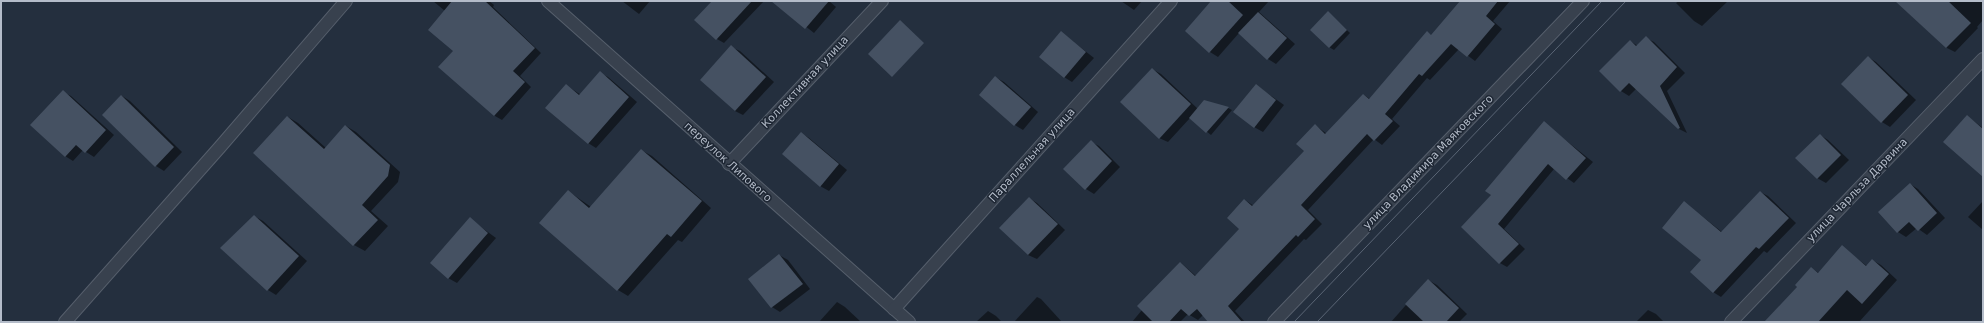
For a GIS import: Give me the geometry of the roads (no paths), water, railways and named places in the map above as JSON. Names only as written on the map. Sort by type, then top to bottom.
[{"type":"lane","points":[[65,322],[346,1]]},
{"type":"lane","name":"переулок Липового","points":[[548,1],[729,164],[909,322]]},
{"type":"lane","name":"Коллективная улица","points":[[729,164],[882,1]]},
{"type":"lane","name":"Параллельная улица","points":[[894,309],[1171,1]]},
{"type":"lane","name":"улица Владимира Маяковского","points":[[1274,322],[1583,1]]},
{"type":"lane","name":"улица Чарльза Дарвина","points":[[1731,322],[1983,59]]},
{"type":"tram line","points":[[1294,322],[1602,1]]},
{"type":"tram line","points":[[1317,322],[1626,1]]}]
